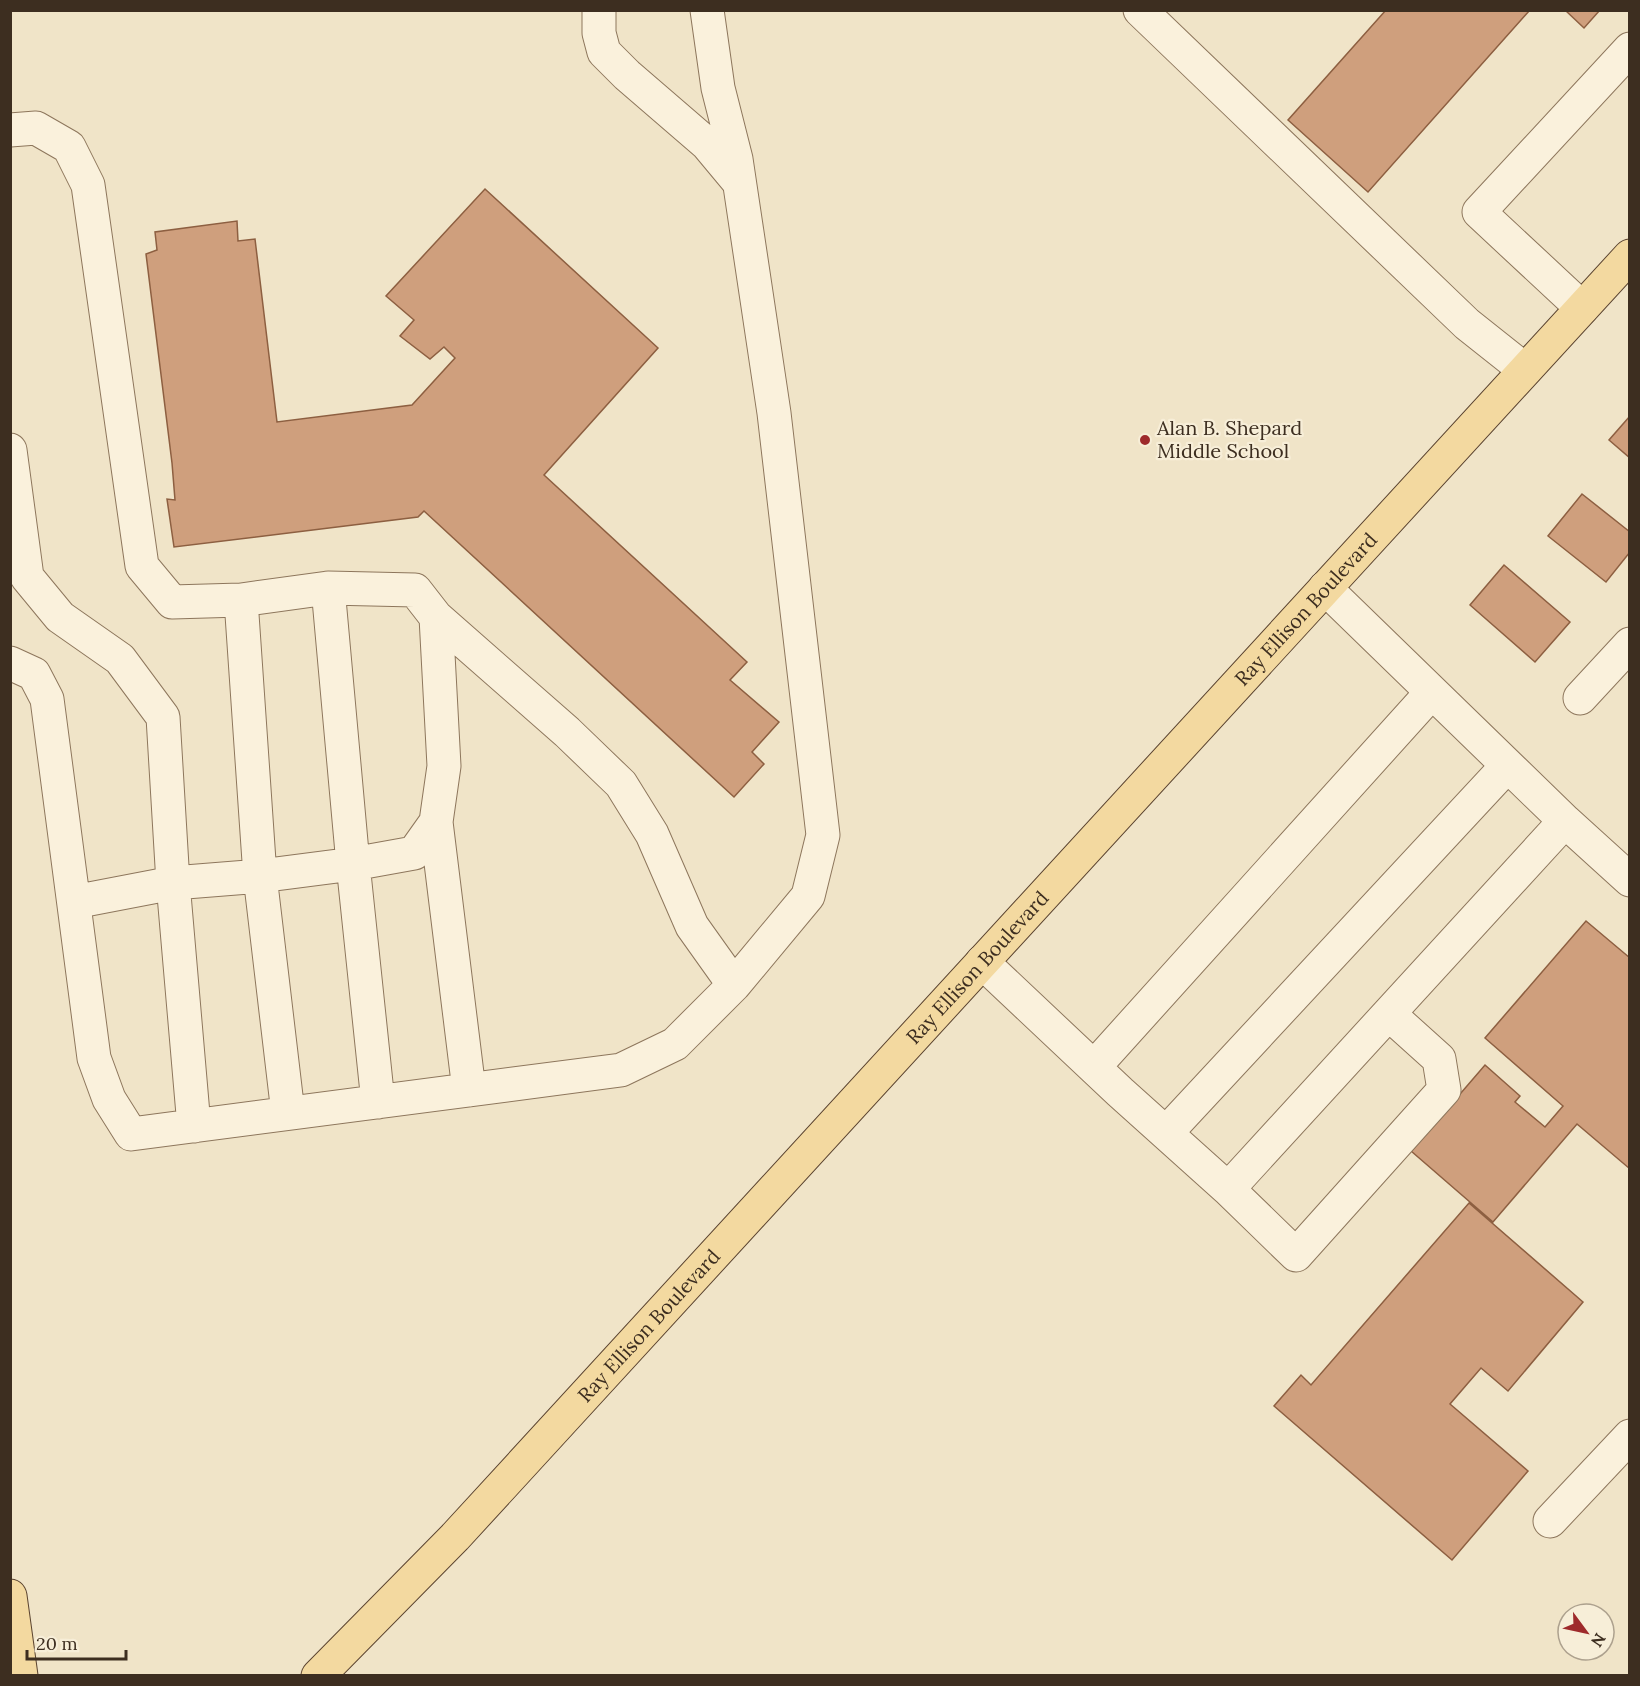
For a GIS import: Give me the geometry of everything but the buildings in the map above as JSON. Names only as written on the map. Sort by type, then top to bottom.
[{"type":"main road","name":"Ray Ellison Boulevard","points":[[318,1676],[455,1537],[1629,256]]},
{"type":"main road","points":[[10,1596],[21,1676]]},
{"type":"street","points":[[599,10],[599,33],[604,52],[621,70],[707,144],[740,184]]},
{"type":"street","points":[[10,663],[34,674],[47,699],[94,1058],[109,1099],[131,1134],[621,1070],[675,1044],[735,986],[808,896],[823,835],[774,413],[736,159],[718,88],[707,10]]},
{"type":"street","points":[[1140,10],[1467,324],[1525,370]]},
{"type":"street","points":[[1582,308],[1479,212],[1629,49]]},
{"type":"street","points":[[10,130],[36,128],[69,147],[88,185],[142,566],[172,602],[241,600],[328,588],[415,590],[436,616],[567,732],[621,784],[652,834],[692,926],[735,986]]},
{"type":"street","points":[[10,450],[27,577],[60,617],[120,659],[163,717],[173,883],[194,1126]]},
{"type":"street","points":[[328,588],[353,864],[378,1102]]},
{"type":"street","points":[[1325,588],[1507,766],[1629,880]]},
{"type":"street","points":[[241,600],[260,876],[288,1113]]},
{"type":"street","points":[[436,616],[444,766],[436,822],[469,1090]]},
{"type":"street","points":[[1580,698],[1629,644]]},
{"type":"street","points":[[1094,1067],[1432,692]]},
{"type":"street","points":[[1166,1133],[1507,766]]},
{"type":"street","points":[[1228,1189],[1565,821]]},
{"type":"street","points":[[74,902],[173,883],[260,876],[353,864],[414,853],[436,822]]},
{"type":"street","points":[[982,962],[1228,1189],[1296,1255],[1444,1090],[1439,1059],[1389,1014]]},
{"type":"street","points":[[1550,1521],[1629,1436]]},
{"type":"place","name":"Alan B. Shepard Middle School","points":[[1145,440]]}]
